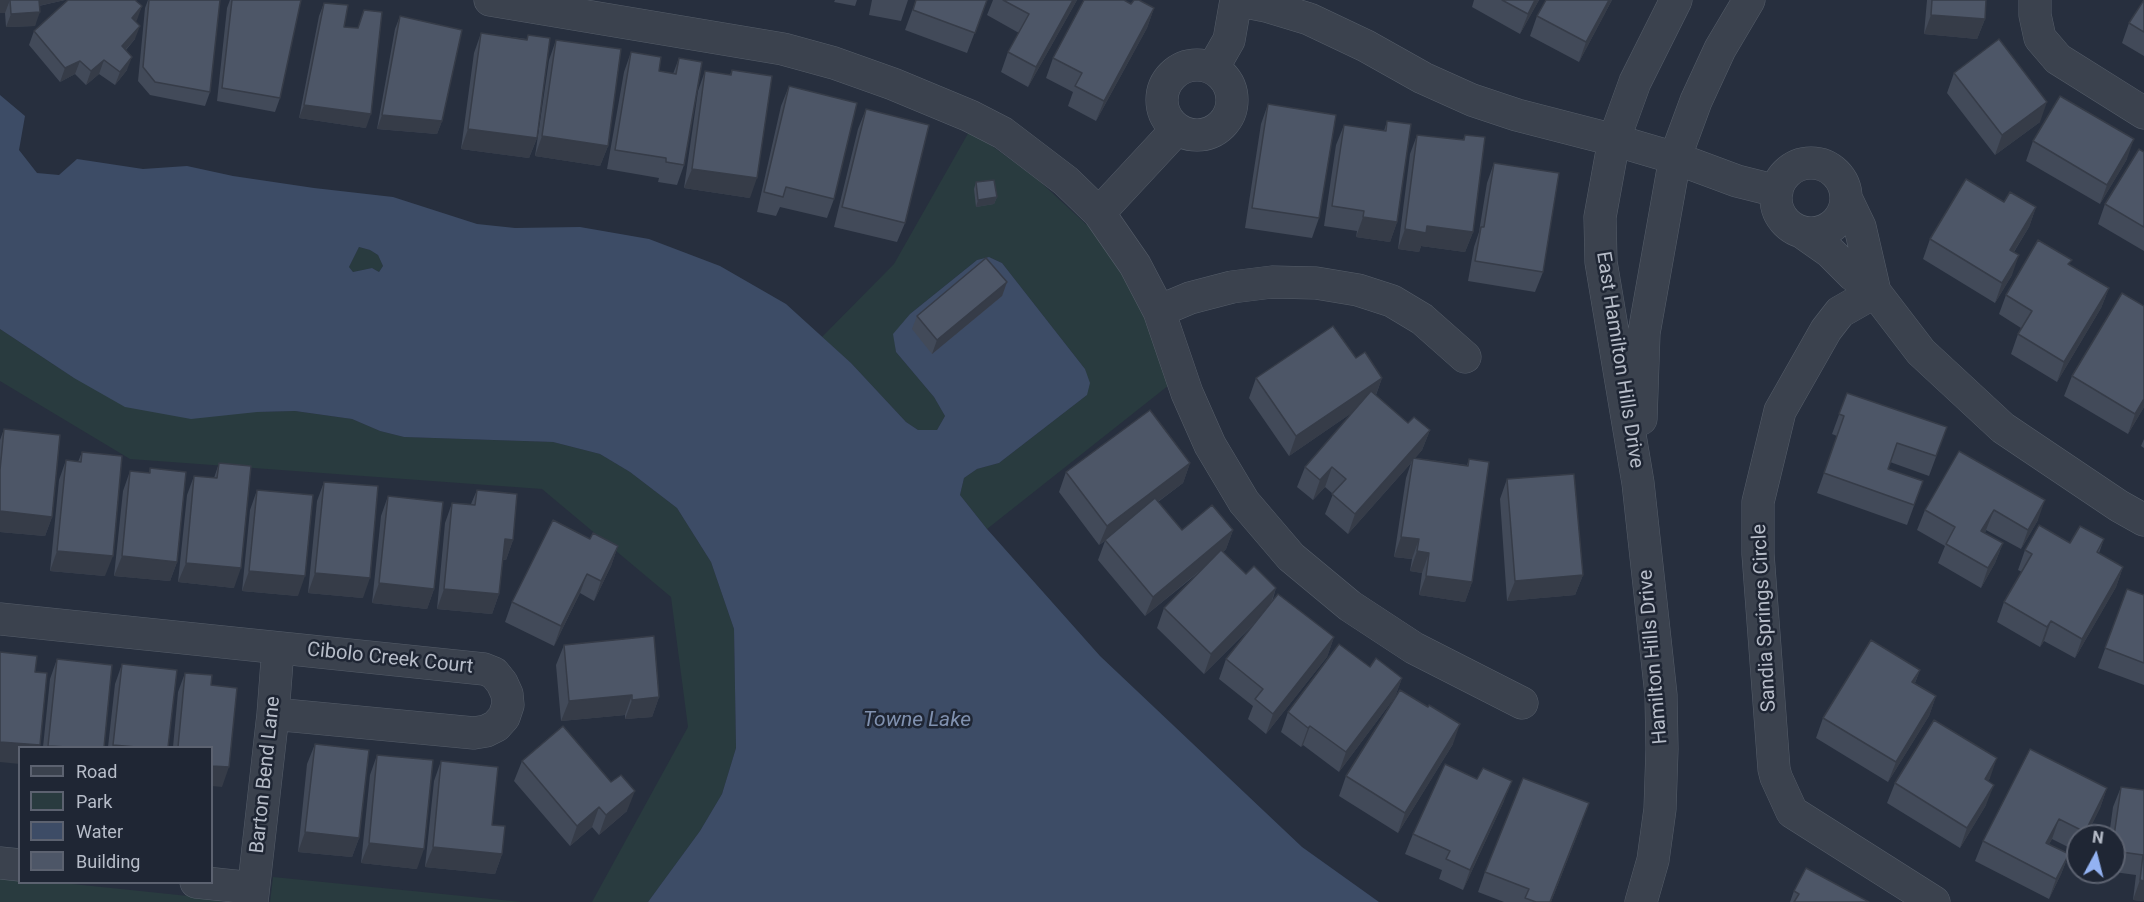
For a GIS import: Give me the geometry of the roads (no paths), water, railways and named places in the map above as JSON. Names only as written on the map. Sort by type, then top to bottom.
[{"type":"street","points":[[490,0],[783,49],[843,66],[940,102],[1003,133],[1066,181],[1099,213],[1135,265],[1159,311],[1187,393],[1210,445],[1244,502],[1291,557],[1350,606],[1414,648],[1522,703]]},
{"type":"street","points":[[1213,68],[1229,40],[1236,0],[1266,6],[1309,19],[1366,46],[1423,78],[1472,100],[1517,115],[1675,158],[1737,181],[1777,191]]},
{"type":"street","name":"East Hamilton Hills Drive","points":[[1638,483],[1601,262],[1600,218],[1614,140],[1635,82],[1676,0]]},
{"type":"street","name":"East Hamilton Hills Drive","points":[[1638,483],[1644,333],[1675,158],[1696,101],[1720,49],[1749,0]]},
{"type":"street","points":[[2035,8],[2040,38],[2058,59],[2144,113]]},
{"type":"street","points":[[1201,64],[1213,68],[1228,81],[1231,90],[1233,102],[1229,117],[1221,127],[1204,134],[1188,135],[1172,125],[1162,109],[1161,97],[1165,85],[1171,75],[1189,65],[1201,64]]},
{"type":"street","points":[[1099,213],[1177,129]]},
{"type":"street","points":[[1803,233],[1824,232],[1835,225],[1843,215],[1847,200],[1846,188],[1842,180],[1828,166],[1816,163],[1796,166],[1785,174],[1779,183],[1777,207],[1779,214],[1791,228],[1803,233],[1830,252],[1853,275],[1875,292],[1921,352],[2003,428],[2144,520]]},
{"type":"street","points":[[1847,200],[1860,226],[1875,292]]},
{"type":"street","points":[[1159,311],[1190,298],[1232,287],[1272,282],[1316,283],[1358,290],[1392,302],[1422,319],[1465,357]]},
{"type":"street","name":"Sandia Springs Circle","points":[[1875,292],[1840,312],[1826,330],[1780,411],[1758,502],[1758,554],[1774,768],[1792,812],[1934,902]]},
{"type":"street","name":"Hamilton Hills Drive","points":[[1638,483],[1661,695],[1662,749],[1660,809],[1654,850],[1641,902]]},
{"type":"street","name":"Cibolo Creek Court","points":[[0,619],[484,669],[494,673],[502,683],[507,694],[508,705],[504,717],[496,726],[474,733],[273,714]]},
{"type":"street","name":"Barton Bend Lane","points":[[253,895],[278,648]]},
{"type":"street","points":[[0,862],[18,865]]},
{"type":"street","points":[[205,884],[253,895]]},
{"type":"water","name":"Towne Lake","points":[[0,95],[25,116],[19,150],[37,173],[59,175],[77,159],[143,169],[187,166],[233,176],[393,197],[477,224],[515,228],[580,227],[649,239],[720,266],[786,304],[851,363],[906,422],[918,430],[937,430],[945,416],[934,397],[896,352],[893,334],[910,314],[977,260],[989,257],[1002,263],[1085,369],[1090,383],[1087,395],[999,463],[977,469],[964,478],[960,495],[987,529],[1100,656],[1302,847],[1379,902],[648,902],[700,831],[722,794],[736,748],[734,629],[711,562],[677,508],[630,472],[600,454],[553,442],[404,437],[380,431],[352,419],[295,411],[257,412],[191,419],[125,407],[74,378],[0,329]],"holes":[[[359,247],[378,255],[383,266],[379,272],[372,268],[353,272],[349,267]]]}]
